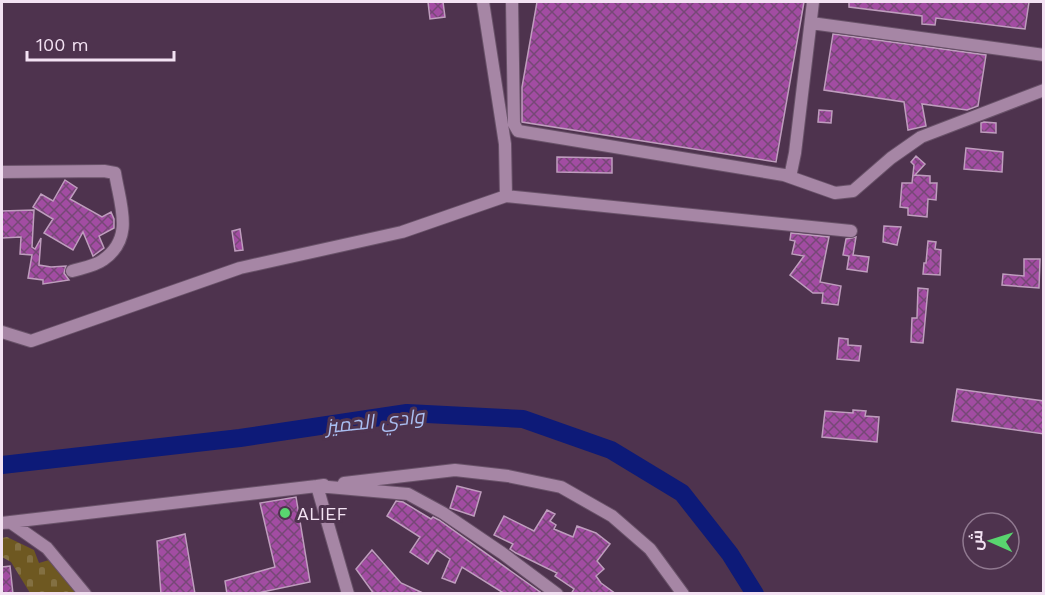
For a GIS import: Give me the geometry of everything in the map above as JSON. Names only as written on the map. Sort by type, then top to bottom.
[{"type":"street","points":[[483,2],[505,144],[506,196]]},
{"type":"street","points":[[512,2],[514,124],[518,131],[790,177],[836,193],[853,191],[891,158],[921,137],[1044,90]]},
{"type":"street","points":[[790,177],[795,153],[813,2]]},
{"type":"street","points":[[811,23],[1044,55]]},
{"type":"street","points":[[2,172],[104,171],[115,173],[124,224],[120,242],[102,261],[72,271]]},
{"type":"street","points":[[2,332],[30,341],[240,268],[402,232],[506,196],[851,231]]},
{"type":"street","points":[[6,522],[455,470],[508,476],[561,487],[612,516],[650,549],[683,594]]},
{"type":"street","points":[[317,486],[348,594]]},
{"type":"street","points":[[317,486],[408,494],[482,539],[556,594]]},
{"type":"street","points":[[6,522],[47,548],[84,594]]},
{"type":"green space","points":[[7,537],[34,550],[39,563],[49,560],[79,593],[30,593],[11,562],[2,557],[2,538]]},
{"type":"building","points":[[428,2],[443,2],[445,17],[430,19]]},
{"type":"building","points":[[537,2],[804,2],[776,162],[522,122],[522,87]]},
{"type":"building","points":[[849,2],[1029,2],[1025,29],[936,18],[935,25],[922,24],[922,16],[849,7]]},
{"type":"building","points":[[833,34],[986,55],[978,106],[967,110],[922,104],[926,126],[908,130],[904,102],[824,90]]},
{"type":"building","points":[[819,110],[832,111],[831,123],[818,122]]},
{"type":"building","points":[[981,123],[996,123],[996,133],[981,132]]},
{"type":"building","points":[[966,148],[1003,152],[1002,172],[964,169]]},
{"type":"building","points":[[916,156],[925,164],[915,175],[930,176],[930,183],[937,183],[936,200],[928,199],[927,217],[908,215],[908,208],[900,207],[902,183],[912,183],[914,165],[911,162]]},
{"type":"building","points":[[557,157],[612,158],[612,173],[557,172]]},
{"type":"building","points":[[65,180],[77,188],[70,199],[102,217],[111,212],[114,219],[114,228],[99,236],[104,248],[93,256],[83,232],[73,250],[44,233],[53,219],[33,207],[41,194],[53,201]]},
{"type":"building","points":[[34,210],[32,247],[35,249],[41,238],[39,265],[66,266],[64,273],[69,280],[43,284],[43,280],[28,278],[32,255],[20,254],[21,237],[2,238],[2,211]]},
{"type":"building","points":[[884,226],[901,227],[897,245],[883,242]]},
{"type":"building","points":[[240,229],[243,250],[235,251],[232,231]]},
{"type":"building","points":[[791,233],[829,237],[820,282],[841,286],[838,305],[822,303],[823,293],[813,293],[790,275],[804,256],[792,254],[795,241],[790,240]]},
{"type":"building","points":[[856,237],[853,255],[869,257],[867,272],[847,269],[849,256],[843,255],[846,239]]},
{"type":"building","points":[[928,241],[936,242],[935,249],[941,250],[940,275],[923,274]]},
{"type":"building","points":[[1024,259],[1040,259],[1039,288],[1002,285],[1003,274],[1024,276]]},
{"type":"building","points":[[918,288],[928,289],[923,343],[911,342],[912,318],[917,318]]},
{"type":"building","points":[[839,338],[848,339],[848,345],[861,346],[859,361],[837,359]]},
{"type":"building","points":[[957,389],[1044,401],[1044,434],[952,421]]},
{"type":"building","points":[[853,410],[866,411],[865,416],[879,417],[877,442],[822,437],[825,411],[853,413]]},
{"type":"building","points":[[457,486],[481,492],[474,516],[450,508]]},
{"type":"building","points":[[296,497],[310,582],[253,594],[227,594],[225,581],[275,567],[260,503]]},
{"type":"building","points":[[396,501],[403,502],[431,519],[433,517],[439,520],[543,594],[505,594],[462,567],[455,583],[442,578],[450,559],[437,550],[428,564],[410,552],[420,537],[387,516]]},
{"type":"building","points":[[547,510],[555,514],[550,521],[556,525],[554,529],[573,537],[577,526],[596,533],[610,544],[597,561],[604,569],[596,576],[601,583],[616,594],[571,594],[574,589],[555,576],[557,573],[516,553],[510,549],[513,544],[494,535],[504,516],[534,531]]},
{"type":"building","points":[[185,534],[195,594],[161,594],[157,541]]},
{"type":"building","points":[[372,550],[401,583],[425,594],[374,594],[356,569]]},
{"type":"building","points":[[10,566],[13,594],[2,594],[2,567]]},
{"type":"waterway","name":"وادي الحميز","points":[[2,465],[240,438],[407,413],[523,419],[611,450],[682,493],[730,554],[755,594]]},
{"type":"place","name":"ALIEF","points":[[285,513]]}]
